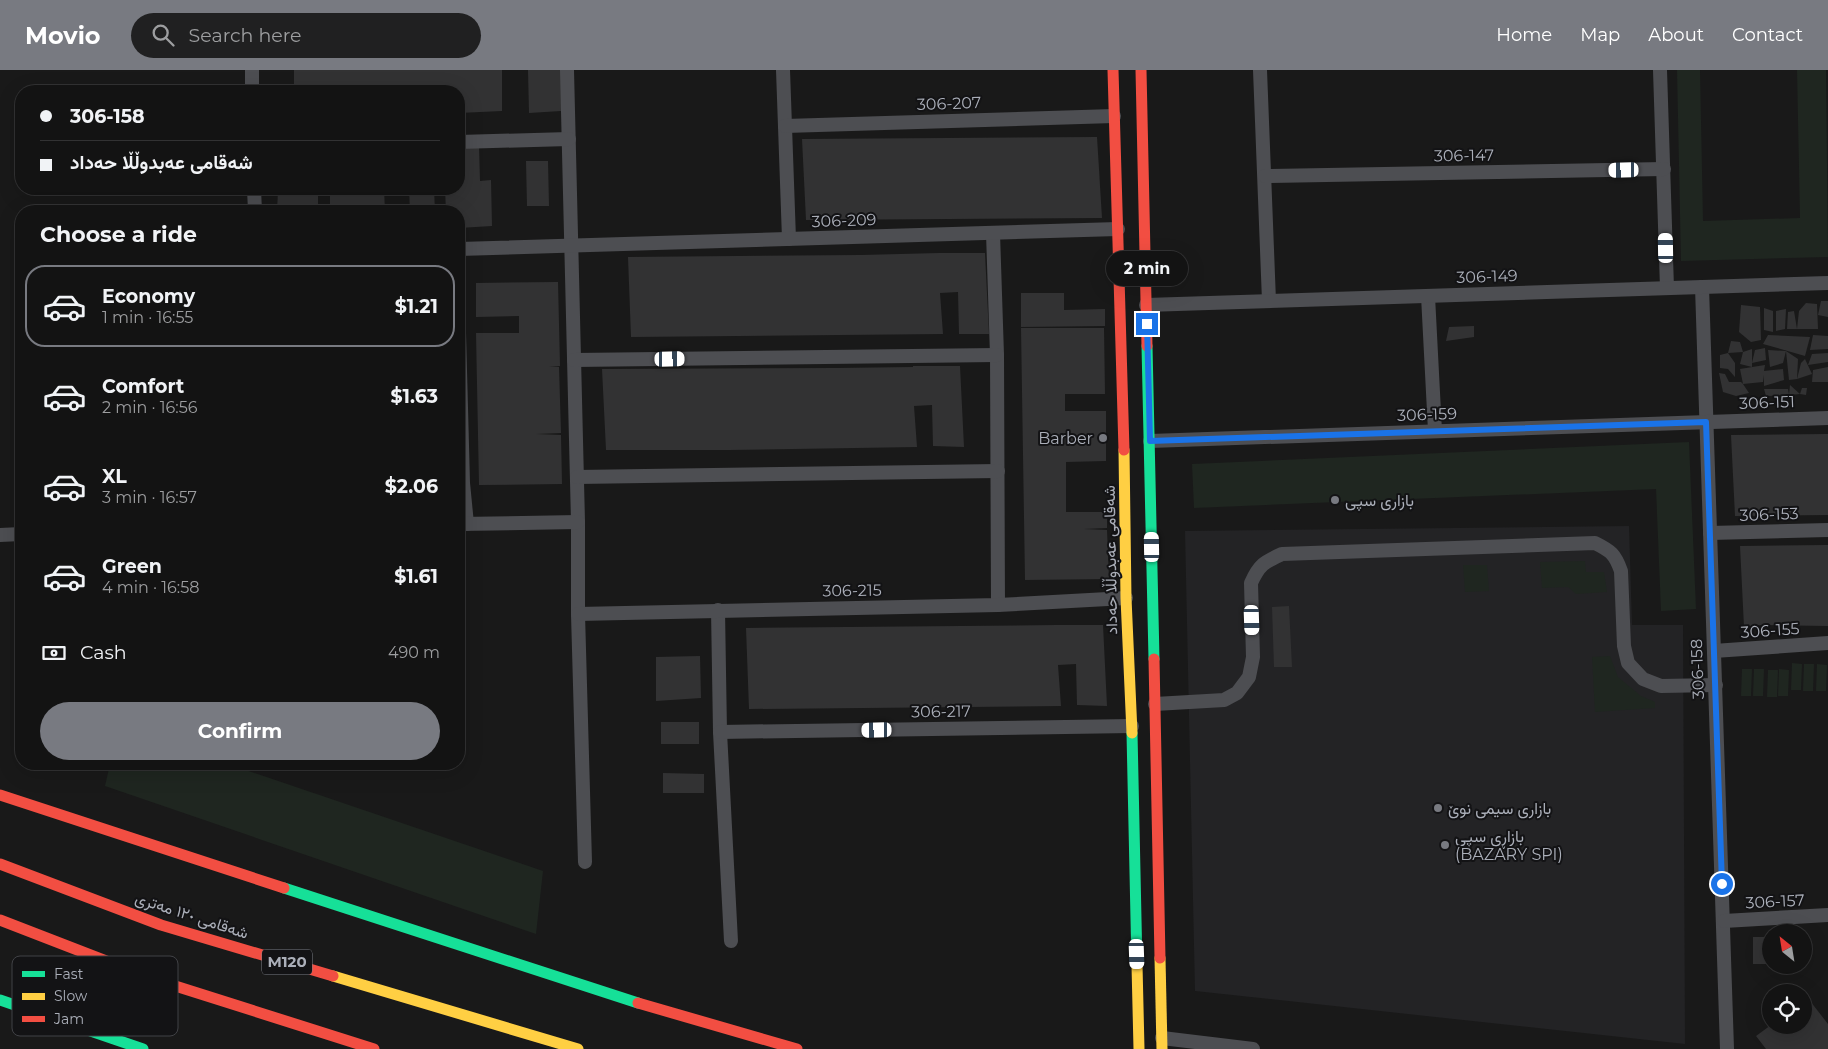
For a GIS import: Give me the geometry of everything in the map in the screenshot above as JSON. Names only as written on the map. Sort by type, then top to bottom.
[{"type":"main road","name":"شەقامی عەبدوڵڵا حەداد","points":[[1113,70],[1118,229],[1138,508],[1155,704],[1162,1043]]},
{"type":"main road","name":"شەقامی عەبدوڵڵا حەداد","points":[[1140,1049],[1132,726],[1126,598],[1138,508],[1150,441],[1141,70]]},
{"type":"main road","points":[[0,795],[658,1010],[796,1049]]},
{"type":"main road","name":"شەقامی ١٢٠ مەتری","points":[[0,864],[161,925],[578,1049]]},
{"type":"main road","points":[[0,920],[93,956]]},
{"type":"main road","points":[[178,987],[374,1049]]},
{"type":"main road","points":[[0,1000],[12,1004]]},
{"type":"main road","points":[[105,1036],[143,1049]]},
{"type":"street","points":[[252,70],[252,85]]},
{"type":"street","points":[[567,70],[585,862]]},
{"type":"street","points":[[783,70],[789,239]]},
{"type":"street","points":[[1260,70],[1269,300]]},
{"type":"street","points":[[1660,70],[1667,288]]},
{"type":"street","name":"306-207","points":[[785,126],[1114,116]]},
{"type":"street","points":[[465,142],[569,139]]},
{"type":"street","name":"306-147","points":[[1265,176],[1664,169]]},
{"type":"street","name":"306-209","points":[[465,249],[1118,229]]},
{"type":"street","points":[[993,233],[997,356],[998,605]]},
{"type":"street","name":"306-149","points":[[1146,305],[1828,283]]},
{"type":"street","name":"306-158","points":[[1702,287],[1727,1049]]},
{"type":"street","points":[[1428,296],[1435,431]]},
{"type":"street","points":[[574,360],[997,356]]},
{"type":"street","name":"306-151","points":[[1706,422],[1828,418]]},
{"type":"street","name":"306-159","points":[[1150,441],[1706,422]]},
{"type":"street","points":[[577,477],[998,471]]},
{"type":"street","points":[[465,524],[578,522]]},
{"type":"street","name":"306-153","points":[[1710,534],[1828,530]]},
{"type":"street","points":[[0,535],[15,534]]},
{"type":"street","points":[[1155,704],[1224,700],[1237,693],[1249,677],[1253,657],[1250,583],[1255,572],[1264,561],[1282,554],[1595,543],[1611,551],[1621,571],[1624,646],[1628,663],[1643,679],[1661,686],[1716,685]]},
{"type":"street","name":"306-215","points":[[578,614],[998,605],[1126,598]]},
{"type":"street","points":[[718,610],[720,732],[731,941]]},
{"type":"street","name":"306-155","points":[[1714,651],[1828,643]]},
{"type":"street","name":"306-217","points":[[720,732],[1132,726]]},
{"type":"street","name":"306-157","points":[[1724,921],[1828,916]]},
{"type":"street","points":[[1162,1043],[1253,1049]]},
{"type":"shaded area","points":[[1677,70],[1700,70],[1703,221],[1800,218],[1797,70],[1826,70],[1828,257],[1681,261]]},
{"type":"shaded area","points":[[1689,442],[1696,609],[1661,611],[1656,489],[1194,508],[1192,464]]},
{"type":"shaded area","name":"بازاری سیمی نوێ","points":[[1629,526],[1632,625],[1683,625],[1685,1044],[1195,991],[1185,531]]},
{"type":"shaded area","points":[[1585,561],[1586,572],[1604,572],[1607,592],[1576,594],[1568,587],[1542,588],[1540,562]]},
{"type":"shaded area","points":[[1463,565],[1487,565],[1489,591],[1465,592]]},
{"type":"shaded area","points":[[1610,656],[1618,677],[1641,696],[1655,702],[1655,708],[1595,712],[1592,657]]},
{"type":"shaded area","points":[[1792,663],[1802,664],[1801,690],[1791,690]]},
{"type":"shaded area","points":[[1804,664],[1814,664],[1813,691],[1803,691]]},
{"type":"shaded area","points":[[1817,664],[1827,665],[1826,691],[1816,691]]},
{"type":"shaded area","points":[[1742,669],[1752,669],[1751,696],[1741,696]]},
{"type":"shaded area","points":[[1754,669],[1764,669],[1763,696],[1753,696]]},
{"type":"shaded area","points":[[1779,669],[1789,670],[1788,696],[1778,696]]},
{"type":"shaded area","points":[[1768,670],[1778,670],[1777,697],[1767,697]]},
{"type":"shaded area","points":[[109,770],[246,770],[543,871],[536,934],[105,786]]},
{"type":"building","points":[[294,70],[502,70],[502,111],[465,113],[465,85],[294,85]]},
{"type":"building","points":[[528,70],[561,70],[561,111],[529,113]]},
{"type":"building","points":[[1097,137],[1102,218],[806,220],[802,139]]},
{"type":"building","points":[[479,145],[480,181],[491,180],[492,226],[465,228],[465,205],[446,205],[445,195],[465,195],[465,146]]},
{"type":"building","points":[[526,161],[548,161],[549,206],[527,206]]},
{"type":"building","points":[[278,195],[318,195],[318,205],[277,205]]},
{"type":"building","points":[[330,195],[384,195],[385,205],[330,205]]},
{"type":"building","points":[[409,195],[434,195],[435,205],[410,205]]},
{"type":"building","points":[[985,253],[989,334],[959,334],[958,292],[940,293],[943,334],[631,337],[628,257]]},
{"type":"building","points":[[558,282],[560,366],[549,367],[559,367],[561,433],[536,434],[561,435],[562,484],[479,485],[476,333],[519,333],[519,316],[476,317],[476,283]]},
{"type":"building","points":[[1021,293],[1064,293],[1064,310],[1105,309],[1105,326],[1021,327]]},
{"type":"building","points":[[1821,301],[1828,301],[1828,317],[1818,315]]},
{"type":"building","points":[[1806,303],[1817,304],[1818,329],[1797,329],[1799,311]]},
{"type":"building","points":[[1741,305],[1760,307],[1761,340],[1751,342],[1739,332]]},
{"type":"building","points":[[1764,308],[1773,311],[1773,332],[1764,330]]},
{"type":"building","points":[[1786,309],[1785,329],[1776,331],[1776,311]]},
{"type":"building","points":[[1794,311],[1797,329],[1787,329],[1788,312]]},
{"type":"building","points":[[1474,326],[1474,337],[1446,341],[1449,327]]},
{"type":"building","points":[[1021,328],[1104,328],[1105,394],[1065,394],[1065,411],[1106,411],[1106,461],[1066,462],[1066,512],[1107,512],[1107,528],[1084,529],[1107,530],[1109,579],[1025,580]]},
{"type":"building","points":[[1768,335],[1810,337],[1805,356],[1763,344]]},
{"type":"building","points":[[1813,335],[1828,336],[1828,349],[1810,350]]},
{"type":"building","points":[[1731,341],[1740,342],[1743,352],[1728,353]]},
{"type":"building","points":[[1765,348],[1766,360],[1752,363],[1755,350]]},
{"type":"building","points":[[1752,349],[1752,367],[1740,364],[1743,352]]},
{"type":"building","points":[[1768,350],[1786,351],[1783,363],[1770,367]]},
{"type":"building","points":[[1786,351],[1798,359],[1797,379],[1789,380]]},
{"type":"building","points":[[1728,353],[1735,363],[1735,377],[1728,369],[1720,368],[1720,355]]},
{"type":"building","points":[[1828,353],[1828,362],[1808,365],[1812,354]]},
{"type":"building","points":[[1805,359],[1812,374],[1797,379],[1801,363]]},
{"type":"building","points":[[1765,365],[1764,371],[1783,369],[1784,380],[1764,386],[1764,375],[1763,382],[1743,384],[1740,369]]},
{"type":"building","points":[[960,366],[964,447],[933,446],[932,405],[914,406],[917,447],[606,450],[602,369]]},
{"type":"building","points":[[1828,367],[1828,382],[1812,382],[1813,370]]},
{"type":"building","points":[[1719,373],[1725,374],[1729,382],[1741,382],[1749,393],[1736,396],[1723,392]]},
{"type":"building","points":[[1790,385],[1800,394],[1789,395]]},
{"type":"building","points":[[1802,388],[1807,388],[1806,395],[1800,394]]},
{"type":"building","points":[[1764,389],[1788,389],[1789,395],[1766,396]]},
{"type":"building","points":[[1828,434],[1828,515],[1735,516],[1731,435]]},
{"type":"building","points":[[1828,545],[1828,626],[1761,625],[1744,627],[1740,546]]},
{"type":"building","points":[[1289,606],[1292,667],[1274,667],[1272,607]]},
{"type":"building","points":[[1103,625],[1107,706],[1077,705],[1076,664],[1058,665],[1061,706],[749,709],[746,628]]},
{"type":"building","points":[[700,656],[701,698],[656,701],[656,657]]},
{"type":"building","points":[[661,722],[699,722],[699,744],[661,744]]},
{"type":"building","points":[[663,773],[704,774],[704,793],[663,793]]},
{"type":"building","points":[[1753,937],[1762,937],[1762,964],[1753,964]]},
{"type":"building","points":[[1812,1003],[1828,1024],[1828,1049],[1766,1049],[1756,1036],[1762,1032],[1762,1034],[1812,1034]]},
{"type":"traffic: fast","points":[[1147,346],[1154,659]]},
{"type":"traffic: fast","points":[[1132,733],[1137,965]]},
{"type":"traffic: fast","points":[[284,888],[638,1003]]},
{"type":"traffic: fast","points":[[0,1000],[12,1004]]},
{"type":"traffic: fast","points":[[105,1036],[143,1049]]},
{"type":"traffic: slow","points":[[1124,450],[1126,598],[1132,733]]},
{"type":"traffic: slow","points":[[1160,958],[1162,1049]]},
{"type":"traffic: slow","points":[[1137,965],[1139,1049]]},
{"type":"traffic: slow","points":[[333,976],[578,1049]]},
{"type":"traffic: jam","points":[[1113,70],[1124,450]]},
{"type":"traffic: jam","points":[[1141,70],[1147,346]]},
{"type":"traffic: jam","points":[[1154,659],[1160,958]]},
{"type":"traffic: jam","points":[[0,795],[284,888]]},
{"type":"traffic: jam","points":[[0,864],[161,925],[333,976]]},
{"type":"traffic: jam","points":[[0,920],[93,956]]},
{"type":"traffic: jam","points":[[178,987],[374,1049]]},
{"type":"traffic: jam","points":[[638,1003],[797,1049]]},
{"type":"place","name":"Barber","points":[[1103,438]]},
{"type":"place","name":"بازاری سپی","points":[[1335,500]]},
{"type":"place","name":"بازاری سیمی نوێ","points":[[1438,808]]},
{"type":"place","name":"بازاڕی سپی (BAZARY SPI)","points":[[1445,845]]},
{"type":"route","points":[[1147,324],[1150,441],[1706,422],[1722,884]]}]
